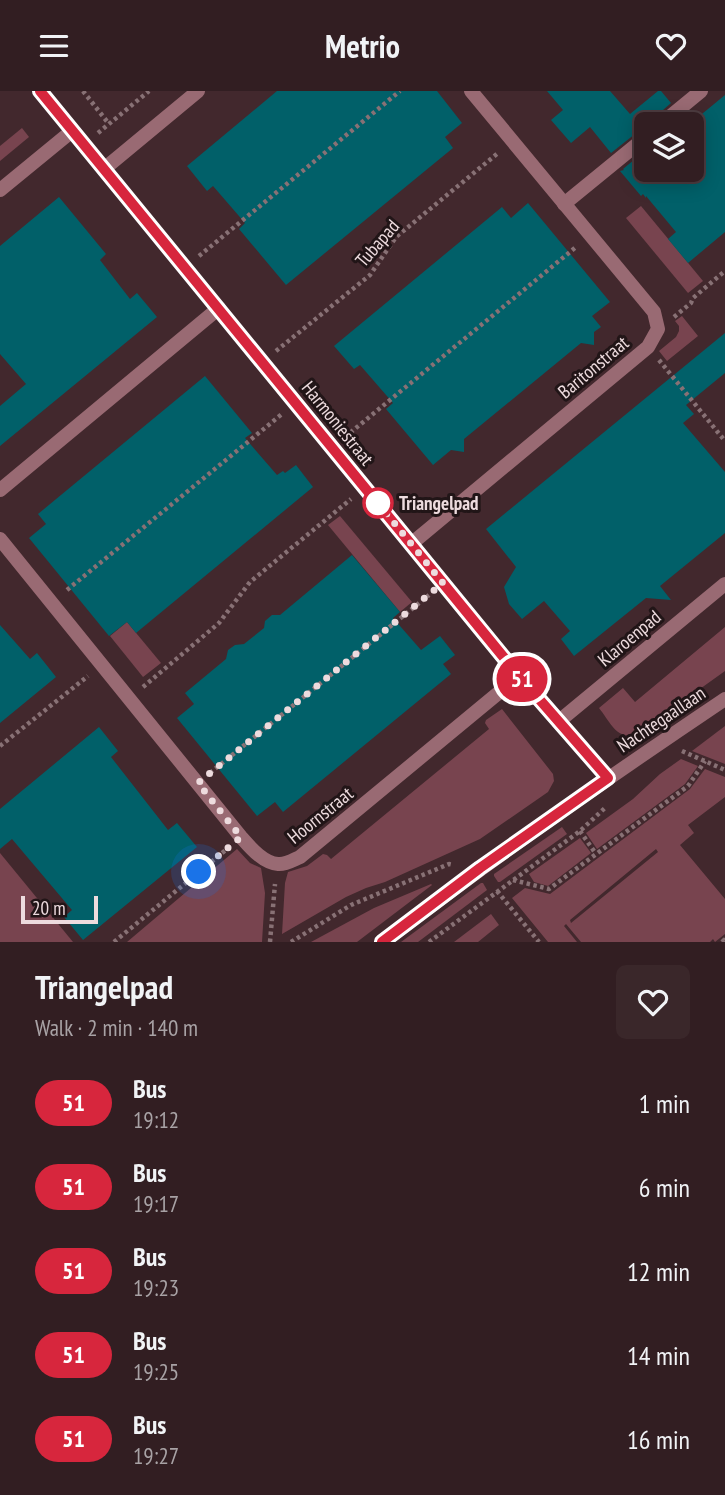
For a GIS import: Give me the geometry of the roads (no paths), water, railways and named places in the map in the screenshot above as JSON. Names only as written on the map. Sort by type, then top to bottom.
[{"type":"street","name":"Harmoniestraat","points":[[40,91],[519,676],[608,778]]},
{"type":"street","points":[[104,169],[198,91]]},
{"type":"street","points":[[471,91],[564,204],[634,147]]},
{"type":"street","points":[[676,112],[701,91]]},
{"type":"street","points":[[0,190],[72,131]]},
{"type":"street","name":"Baritonstraat","points":[[411,544],[648,347],[658,330],[654,312],[564,204]]},
{"type":"street","points":[[0,490],[219,308]]},
{"type":"street","name":"Hoornstraat","points":[[0,539],[241,837],[264,858],[277,864],[300,857],[519,676]]},
{"type":"street","name":"Klaroenpad","points":[[558,722],[725,584]]},
{"type":"street","name":"Nachtegaallaan","points":[[383,942],[480,868],[725,699]]},
{"type":"place","name":"Triangelpad","points":[[378,503]]}]
